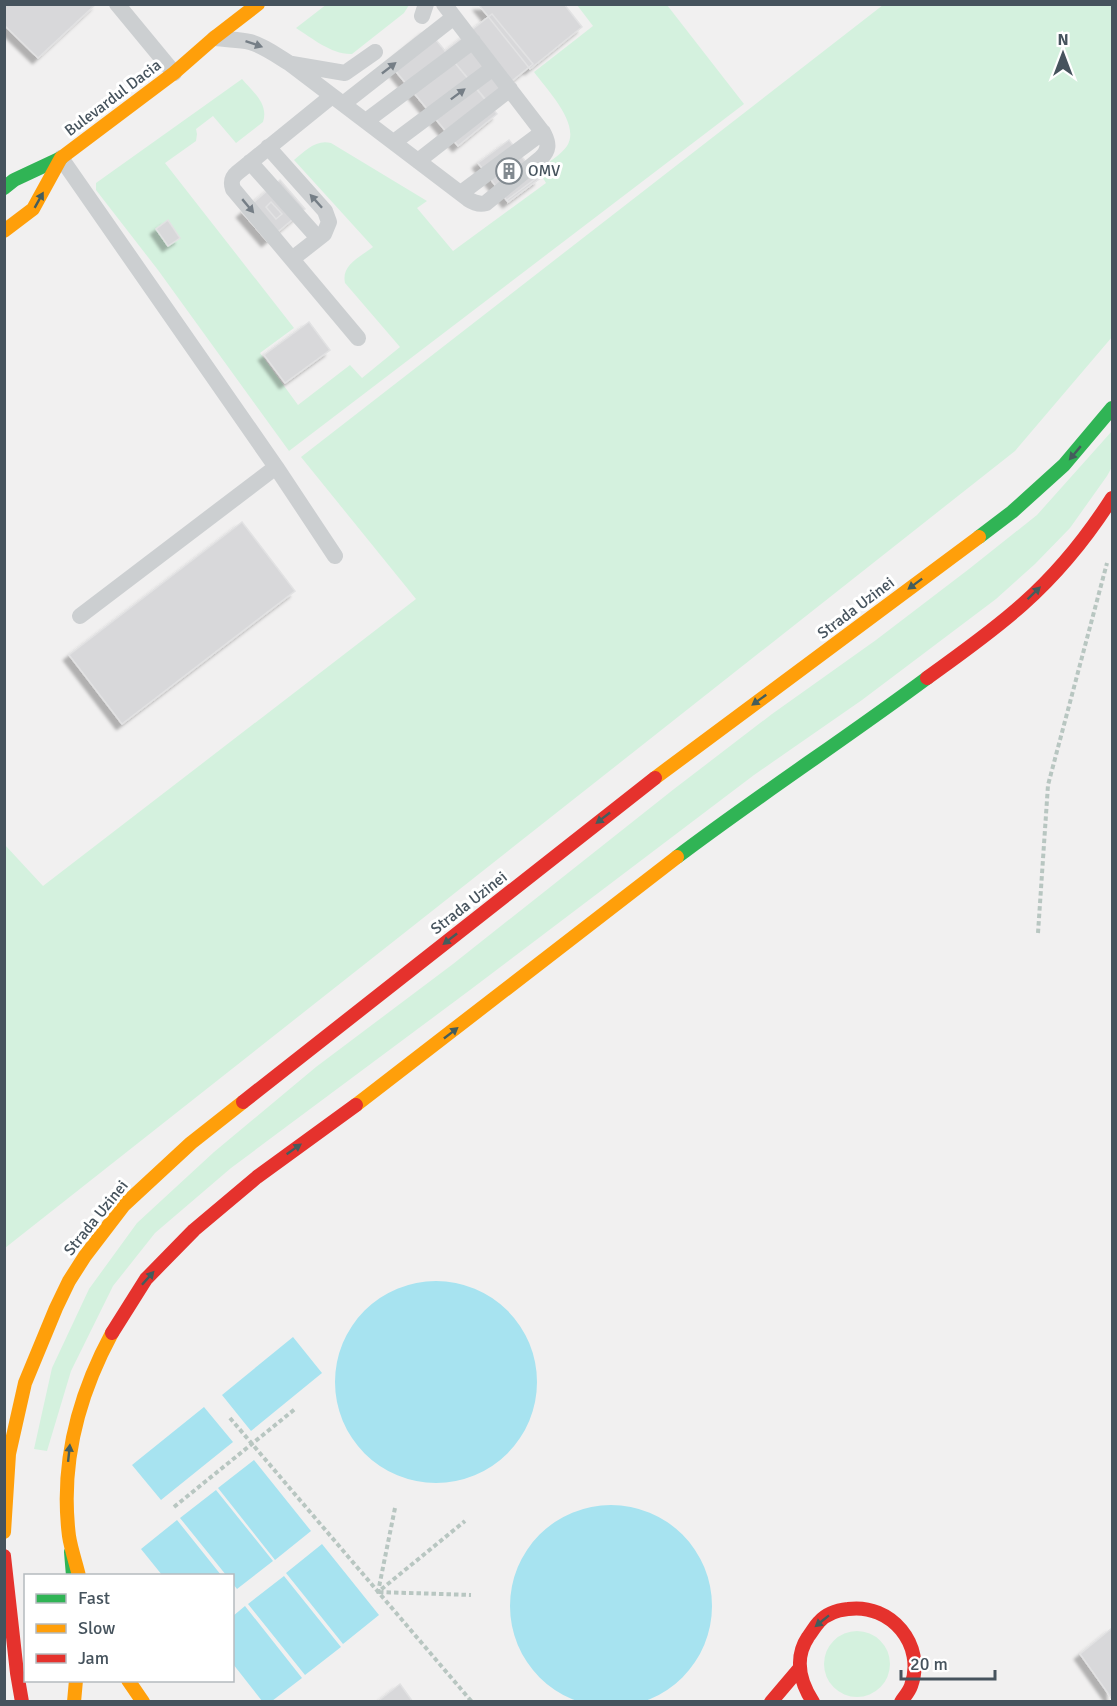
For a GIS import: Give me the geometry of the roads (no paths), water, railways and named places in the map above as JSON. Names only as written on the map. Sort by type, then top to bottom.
[{"type":"main road","name":"Bulevardul Dacia","points":[[4,231],[33,209],[61,158],[174,73],[258,4]]},
{"type":"main road","points":[[4,188],[14,180],[61,158]]},
{"type":"main road","name":"Strada Uzinei","points":[[4,1532],[9,1454],[25,1383],[69,1281],[90,1248],[124,1205],[191,1143],[684,755],[1012,512],[1064,465],[1113,408]]},
{"type":"main road","points":[[73,1574],[67,1482],[70,1444],[80,1404],[94,1366],[120,1319],[142,1284],[175,1248],[270,1166],[371,1095],[731,816],[869,721],[990,631],[1033,595],[1065,561],[1096,524],[1113,498]]},
{"type":"main road","points":[[71,1551],[79,1574]]},
{"type":"main road","points":[[4,1556],[22,1701]]},
{"type":"main road","points":[[813,1701],[804,1688],[799,1669],[801,1650],[809,1632],[822,1618],[839,1610],[858,1606],[876,1610],[893,1619],[905,1633],[913,1650],[915,1669],[923,1685]]},
{"type":"main road","points":[[771,1701],[799,1669]]},
{"type":"main road","points":[[901,1701],[910,1687],[915,1669]]},
{"type":"main road","points":[[74,1701],[76,1682]]},
{"type":"main road","points":[[129,1682],[143,1701]]},
{"type":"lane","points":[[117,4],[174,73]]},
{"type":"lane","points":[[214,38],[247,41],[289,63],[337,100],[394,142],[460,193],[477,204],[486,203],[544,155],[548,145],[543,132],[449,11],[337,100],[268,147],[234,175],[231,184],[233,189],[358,338]]},
{"type":"lane","points":[[366,121],[473,41]]},
{"type":"lane","points":[[289,63],[345,73],[375,52]]},
{"type":"lane","points":[[394,142],[493,68]]},
{"type":"lane","points":[[418,161],[510,89]]},
{"type":"lane","points":[[460,193],[543,132]]},
{"type":"lane","points":[[268,147],[325,211],[329,222],[327,229],[292,259]]},
{"type":"lane","points":[[61,158],[276,467],[335,556]]},
{"type":"lane","points":[[250,162],[318,238]]},
{"type":"lane","points":[[80,616],[276,467]]},
{"type":"water","points":[[446,1281],[456,1282],[484,1292],[508,1310],[530,1343],[536,1362],[536,1402],[530,1421],[508,1454],[475,1476],[456,1482],[426,1483],[416,1482],[388,1472],[364,1454],[342,1421],[336,1402],[335,1372],[336,1362],[346,1334],[364,1310],[397,1288],[416,1282]]},
{"type":"water","points":[[293,1337],[322,1373],[251,1431],[222,1395]]},
{"type":"water","points":[[204,1407],[233,1442],[161,1500],[132,1465]]},
{"type":"water","points":[[254,1460],[311,1531],[275,1560],[218,1488]]},
{"type":"water","points":[[216,1490],[273,1561],[237,1589],[234,1585],[234,1574],[225,1574],[180,1518]]},
{"type":"water","points":[[601,1505],[621,1505],[640,1509],[659,1517],[689,1542],[700,1558],[708,1577],[712,1606],[708,1635],[700,1654],[675,1684],[659,1695],[640,1703],[621,1707],[601,1707],[582,1703],[563,1695],[533,1670],[522,1654],[514,1635],[510,1616],[510,1596],[514,1577],[522,1558],[547,1528],[563,1517],[582,1509]]},
{"type":"water","points":[[177,1520],[220,1574],[161,1574],[141,1549]]},
{"type":"water","points":[[322,1544],[379,1615],[343,1644],[286,1573]]},
{"type":"water","points":[[284,1576],[341,1647],[305,1675],[248,1604]]},
{"type":"water","points":[[245,1606],[302,1678],[272,1701],[262,1701],[234,1665],[234,1615]]},
{"type":"place","name":"OMV","points":[[509,171]]}]
